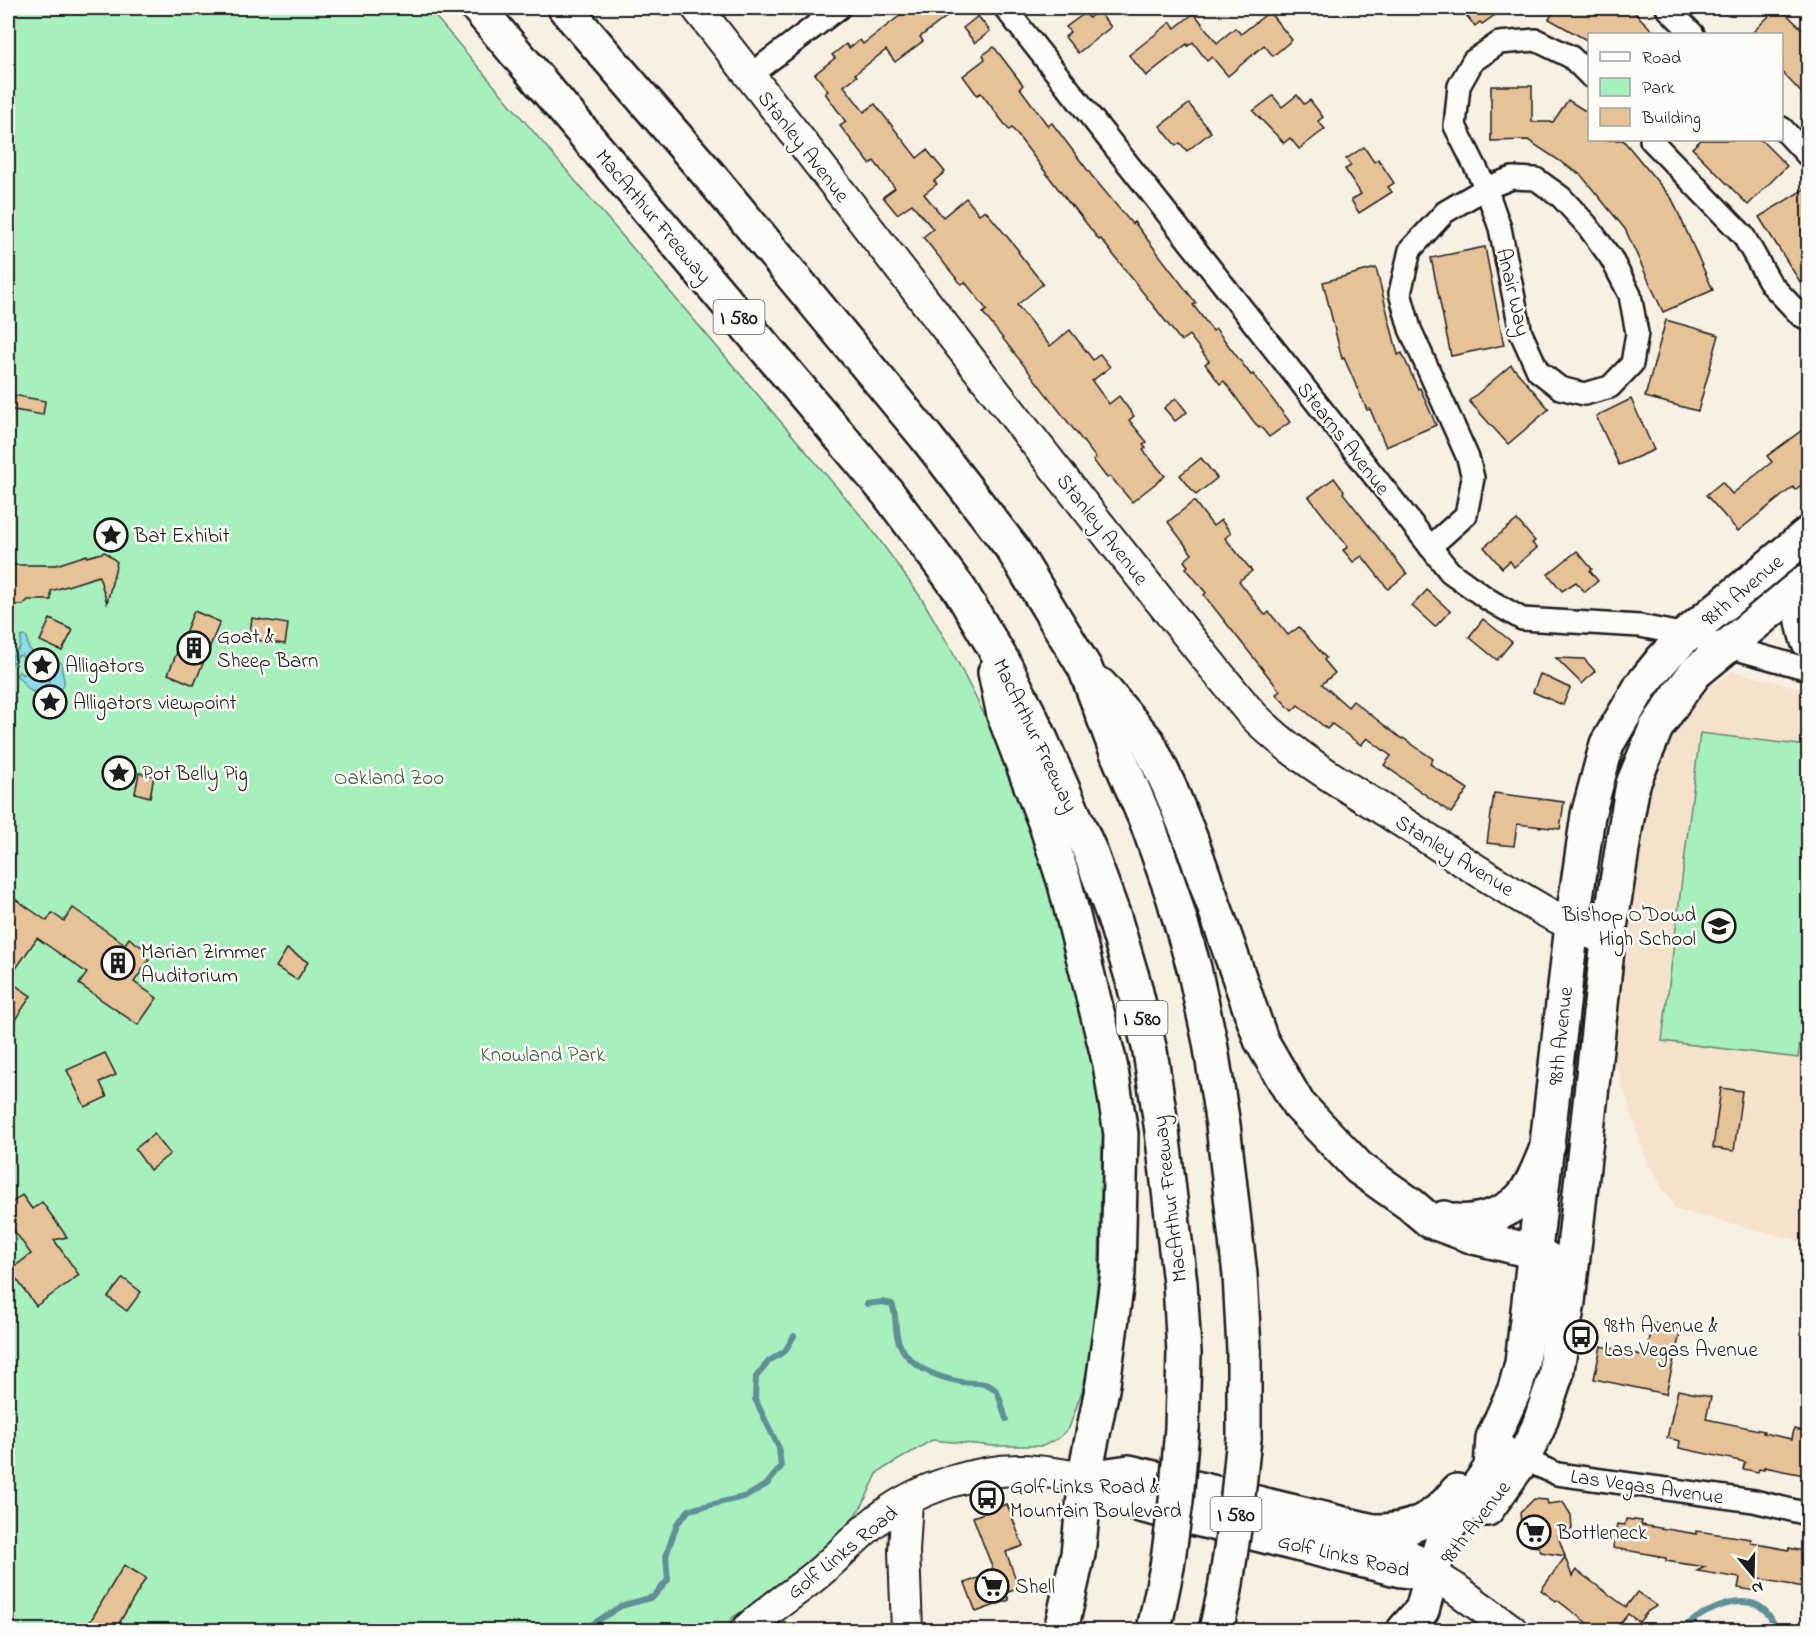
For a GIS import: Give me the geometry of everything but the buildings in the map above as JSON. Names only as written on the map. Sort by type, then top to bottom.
[{"type":"main road","name":"MacArthur Freeway","points":[[478,8],[887,492],[960,590],[987,635],[1036,728],[1089,849],[1114,916],[1134,984],[1150,1051],[1173,1210],[1180,1283],[1184,1353],[1182,1428],[1176,1501],[1167,1567],[1154,1630]]},
{"type":"main road","name":"I 580","points":[[565,8],[708,175],[926,437],[1005,538],[1085,668],[1148,825],[1173,896],[1194,968],[1210,1042],[1223,1125],[1240,1275],[1244,1350],[1244,1438],[1236,1515],[1225,1590],[1216,1630]]},
{"type":"main road","points":[[592,8],[708,175]]},
{"type":"main road","name":"98th Avenue","points":[[1432,1574],[1445,1532],[1491,1468],[1493,1438],[1515,1389],[1522,1363],[1572,925],[1588,815],[1607,744],[1641,686],[1686,635],[1809,534]]},
{"type":"main road","name":"98th Avenue","points":[[1432,1574],[1459,1549],[1523,1459],[1538,1428],[1556,1375],[1568,1302],[1608,940],[1633,784],[1656,728],[1696,672],[1809,580]]},
{"type":"main road","points":[[1809,590],[1803,601],[1802,615],[1809,641]]},
{"type":"main road","points":[[987,635],[1004,715],[1046,825],[1065,884],[1110,1064],[1121,1134],[1118,1273],[1103,1384],[1091,1443],[1078,1554],[1061,1630]]},
{"type":"main road","points":[[1085,668],[1148,742],[1190,837],[1261,1040],[1299,1104],[1359,1168],[1430,1221],[1495,1243],[1535,1252],[1549,1260],[1557,1271],[1558,1287],[1556,1375]]},
{"type":"main road","points":[[1410,1204],[1450,1220],[1484,1219],[1500,1213],[1519,1200],[1528,1188],[1548,1146]]},
{"type":"main road","points":[[1373,1531],[1392,1532],[1409,1528],[1433,1515],[1453,1496],[1493,1438]]},
{"type":"main road","name":"Golf Links Road","points":[[1087,1478],[1130,1472],[1373,1531],[1432,1574]]},
{"type":"main road","name":"Golf Links Road","points":[[1087,1478],[1128,1502],[1390,1568],[1432,1574]]},
{"type":"main road","points":[[1404,1630],[1422,1610],[1432,1574]]},
{"type":"street","name":"Stanley Avenue","points":[[697,8],[1141,579],[1265,728],[1283,744],[1319,769],[1544,911],[1608,940]]},
{"type":"street","points":[[750,75],[839,8]]},
{"type":"street","name":"Stearns Avenue","points":[[1005,8],[1450,572],[1489,600],[1522,619],[1640,626],[1686,635],[1809,669]]},
{"type":"street","points":[[1667,8],[1692,33]]},
{"type":"street","name":"Anair Way","points":[[1430,547],[1466,515],[1473,478],[1468,458],[1410,329],[1400,293],[1410,250],[1445,212],[1486,188],[1512,178],[1536,179],[1561,197],[1586,224],[1611,258],[1629,296],[1637,333],[1632,364],[1610,387],[1584,394],[1560,388],[1538,371],[1521,333],[1500,228],[1486,188],[1455,126],[1459,86],[1473,61],[1499,44],[1536,40],[1571,57],[1588,74]]},
{"type":"street","points":[[1783,129],[1809,156]]},
{"type":"street","points":[[1652,141],[1743,236],[1771,284],[1800,315],[1809,319]]},
{"type":"street","name":"Las Vegas Avenue","points":[[1493,1438],[1523,1459],[1557,1474],[1754,1501],[1809,1514]]},
{"type":"street","name":"Golf Links Road","points":[[746,1630],[814,1576],[882,1515],[934,1488],[992,1472],[1024,1470],[1087,1478]]},
{"type":"street","points":[[907,1501],[904,1551],[907,1630]]},
{"type":"street","name":"Golf Links Road","points":[[1432,1574],[1512,1630]]},
{"type":"shaded area","name":"Bishop O'Dowd High School","points":[[1733,671],[1808,690],[1808,1243],[1676,1210],[1646,1160],[1614,1059],[1646,792],[1683,716],[1714,683]]},
{"type":"green space","name":"Knowland Park","points":[[8,8],[428,8],[868,524],[922,599],[951,649],[991,728],[1031,822],[1072,957],[1103,1112],[1099,1264],[1091,1352],[1082,1391],[1069,1428],[1059,1438],[1043,1446],[994,1446],[932,1440],[878,1472],[863,1504],[844,1531],[768,1595],[733,1617],[723,1630],[8,1630]]},
{"type":"green space","points":[[1700,733],[1808,746],[1808,974],[1798,1058],[1662,1041]]},
{"type":"water","points":[[21,637],[27,637],[28,647],[34,654],[33,676],[38,681],[48,683],[54,673],[56,663],[62,664],[64,685],[56,697],[44,698],[40,690],[33,692],[16,675],[19,672],[23,675],[27,672],[22,655],[17,656],[13,664],[11,660],[20,647]]},
{"type":"waterway","points":[[867,1304],[882,1302],[892,1304],[897,1338],[907,1356],[920,1367],[945,1378],[981,1383],[993,1388],[1000,1398],[1006,1419]]},
{"type":"waterway","points":[[587,1630],[621,1606],[653,1597],[668,1580],[666,1556],[677,1524],[689,1510],[747,1496],[767,1484],[781,1467],[779,1448],[755,1399],[756,1377],[769,1361],[785,1351],[794,1336]]},
{"type":"waterway","points":[[1682,1630],[1706,1612],[1738,1602],[1761,1607],[1777,1630]]},
{"type":"place","name":"Bat Exhibit","points":[[111,535]]},
{"type":"place","name":"Goat & Sheep Barn","points":[[194,648]]},
{"type":"place","name":"Alligators","points":[[42,665]]},
{"type":"place","name":"Alligators viewpoint","points":[[50,702]]},
{"type":"place","name":"Pot Belly Pig","points":[[119,773]]},
{"type":"place","name":"Bishop O'Dowd High School","points":[[1719,926]]},
{"type":"place","name":"Marian Zimmer Auditorium","points":[[118,963]]},
{"type":"place","name":"98th Avenue & Las Vegas Avenue","points":[[1581,1337]]},
{"type":"place","name":"Golf Links Road & Mountain Boulevard","points":[[987,1498]]},
{"type":"place","name":"Bottleneck","points":[[1534,1532]]},
{"type":"place","name":"Shell","points":[[992,1586]]},
{"type":"park label","name":"Oakland Zoo","points":[[389,777]]}]
